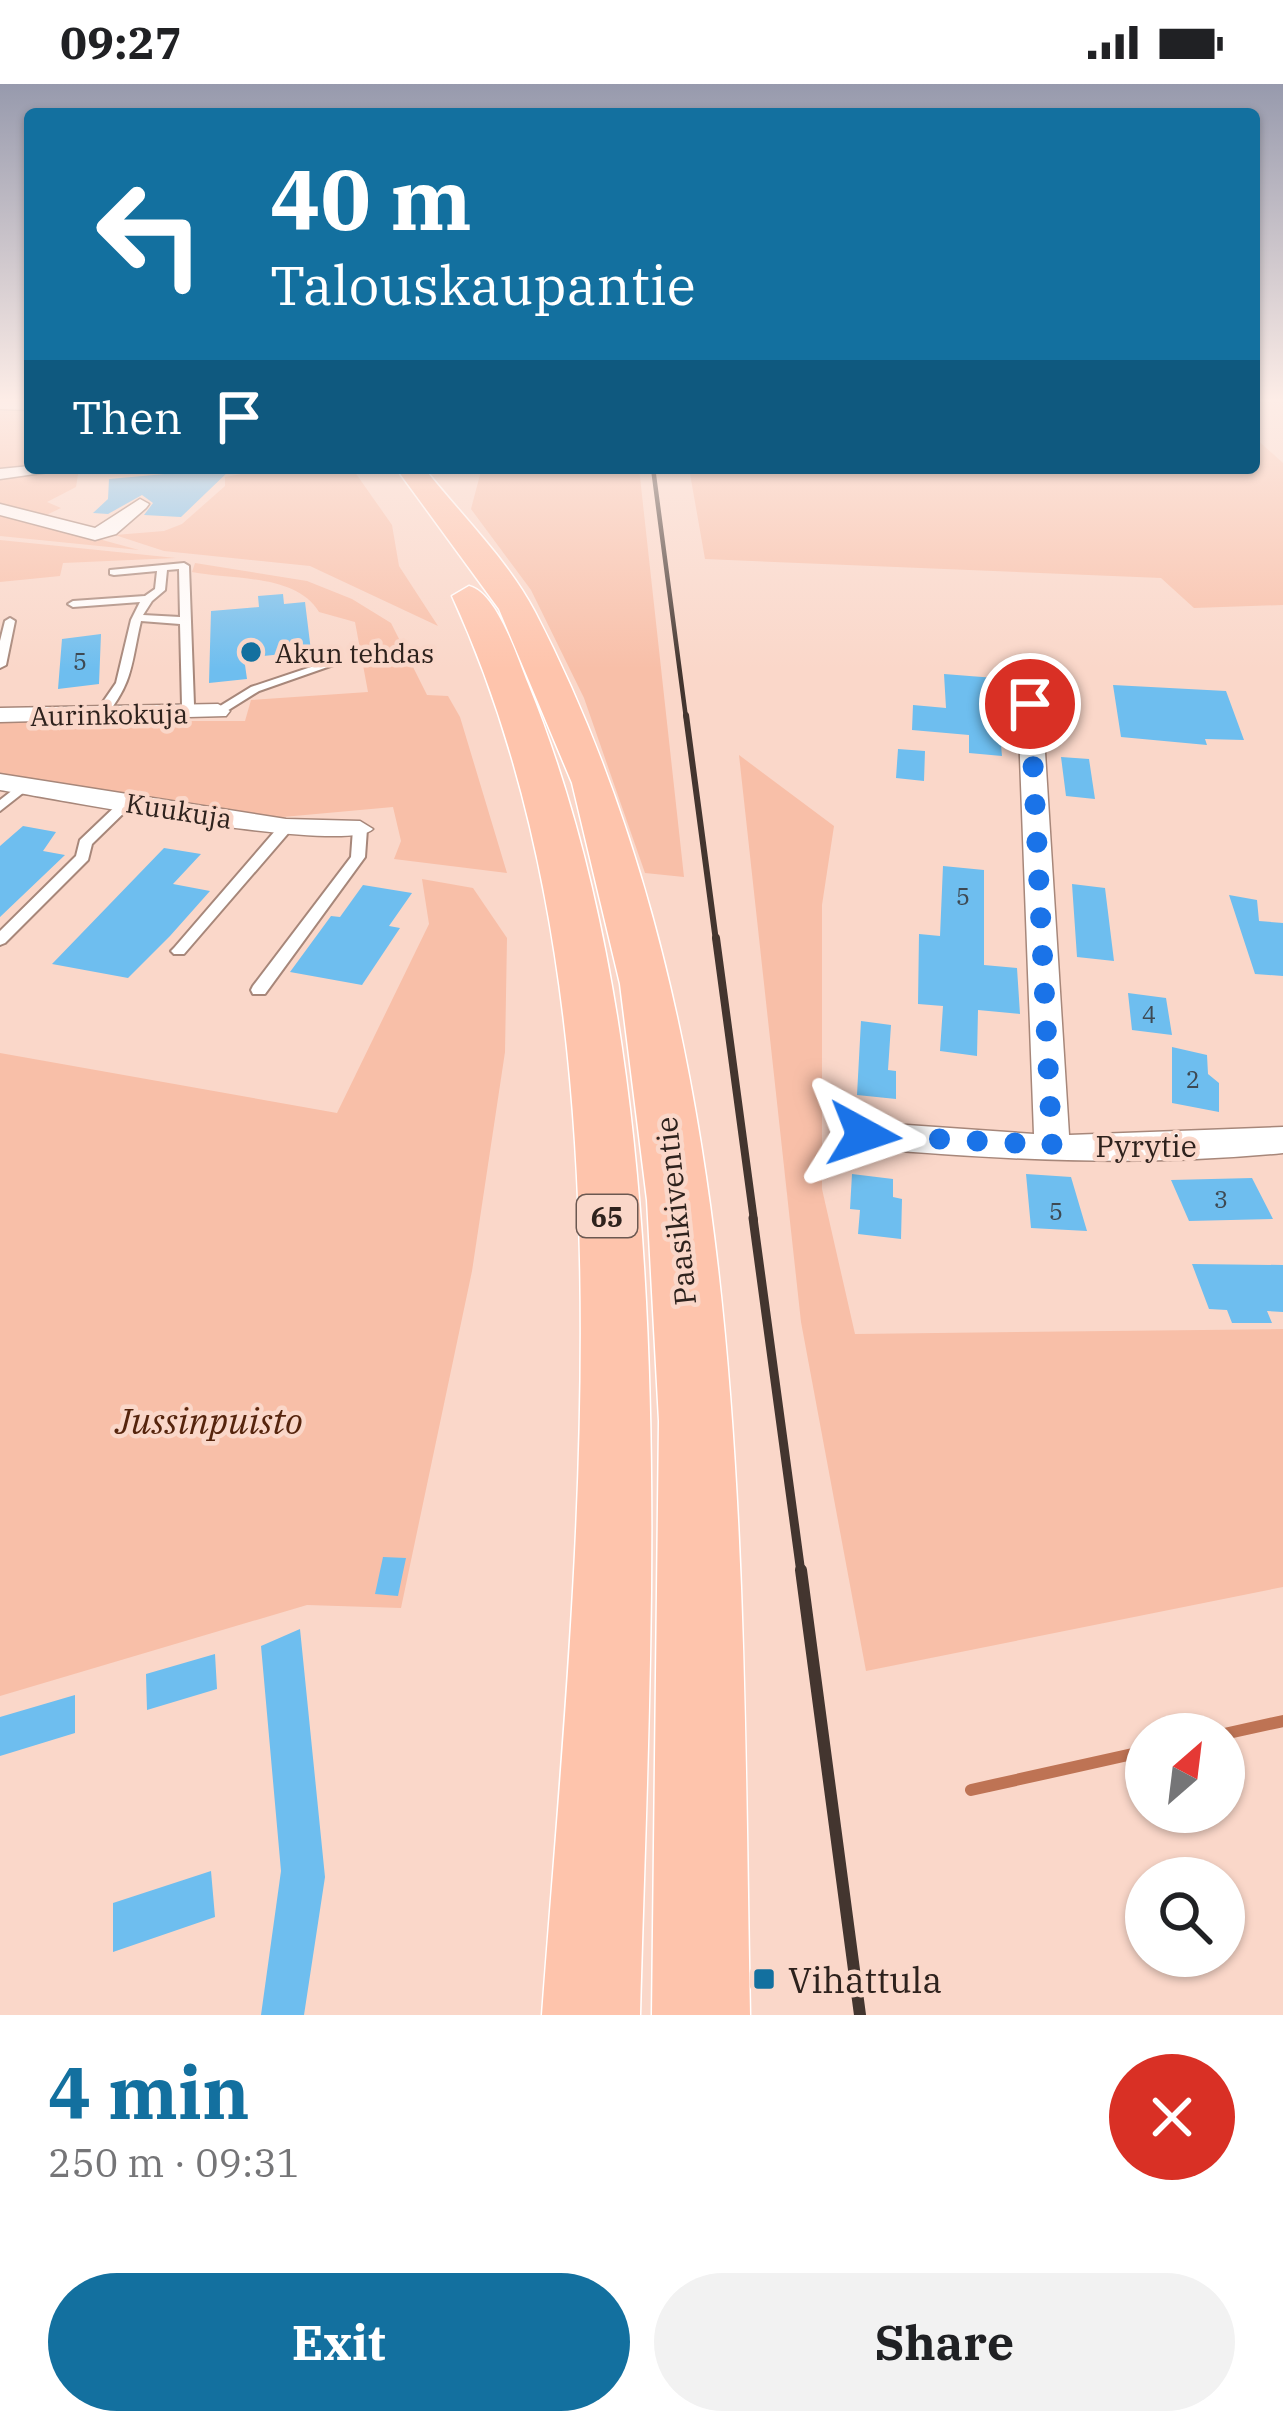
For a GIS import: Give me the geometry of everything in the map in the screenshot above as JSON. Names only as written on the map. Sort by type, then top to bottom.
[{"type":"highway","name":"65","points":[[393,489],[467,592],[513,692],[566,866],[590,1007],[613,1301],[608,1679],[591,2015]]},
{"type":"highway","name":"Paasikiventie","points":[[427,489],[482,557],[556,687],[616,859],[656,1046],[677,1213],[692,1438],[701,2015]]},
{"type":"street","points":[[0,509],[95,534],[109,530],[140,504]]},
{"type":"street","points":[[1030,704],[1052,1145]]},
{"type":"street","name":"Aurinkokuja","points":[[0,716],[218,711]]},
{"type":"street","name":"Kuukuja","points":[[12,784],[286,827],[360,830]]},
{"type":"street","name":"Pyrytie","points":[[864,1135],[1052,1145],[1189,1146],[1283,1140]]},
{"type":"lane","points":[[114,572],[184,566],[188,704],[183,715]]},
{"type":"lane","points":[[73,604],[144,599],[160,590],[162,568]]},
{"type":"lane","points":[[100,715],[124,680],[129,630],[139,618],[144,599]]},
{"type":"lane","points":[[139,618],[186,621]]},
{"type":"lane","points":[[0,664],[10,621]]},
{"type":"lane","points":[[218,711],[255,689],[333,663]]},
{"type":"lane","points":[[0,807],[12,784]]},
{"type":"lane","points":[[0,940],[83,857],[86,843],[128,802]]},
{"type":"lane","points":[[178,951],[286,827]]},
{"type":"lane","points":[[259,990],[358,857],[360,830]]},
{"type":"green space","points":[[0,489],[72,489],[47,502],[61,508],[40,518],[0,507]]},
{"type":"green space","points":[[221,489],[367,489],[392,525],[399,566],[438,626],[310,566],[164,551],[115,535],[164,531],[182,524]]},
{"type":"green space","points":[[476,489],[641,489],[684,877],[645,873],[584,698],[531,590],[471,509]]},
{"type":"green space","points":[[693,489],[1283,489],[1283,605],[1194,608],[1161,578],[705,559]]},
{"type":"green space","points":[[0,512],[139,550],[0,536]]},
{"type":"green space","points":[[0,540],[176,558],[63,563],[60,576],[0,582]]},
{"type":"green space","points":[[195,563],[307,581],[352,599],[391,623],[427,695],[448,696],[460,717],[507,873],[394,859],[401,841],[393,807],[272,818],[0,777],[0,721],[245,721],[251,700],[368,692],[355,622],[319,612],[309,600],[280,585],[192,572]]},
{"type":"green space","points":[[739,755],[834,826],[822,905],[822,1189],[855,1334],[1283,1329],[1283,1587],[866,1671],[801,1322]]},
{"type":"green space","name":"Jussinpuisto","points":[[422,879],[473,888],[507,938],[505,1052],[472,1271],[401,1608],[307,1605],[0,1696],[0,1053],[337,1113],[429,924]]},
{"type":"building","points":[[108,489],[210,489],[181,517],[144,515],[153,503],[142,495],[108,514],[93,513],[108,499]]},
{"type":"building","points":[[283,594],[284,604],[305,602],[311,651],[244,658],[247,679],[209,683],[211,611],[259,607],[258,596]]},
{"type":"building","points":[[101,634],[99,684],[58,689],[62,639]]},
{"type":"building","points":[[944,674],[995,678],[1002,756],[969,753],[969,735],[912,730],[913,705],[946,708]]},
{"type":"building","points":[[1113,685],[1226,691],[1244,740],[1205,739],[1207,745],[1121,737]]},
{"type":"building","points":[[898,749],[925,751],[924,781],[896,778]]},
{"type":"building","points":[[1061,757],[1089,759],[1095,799],[1066,796]]},
{"type":"building","points":[[23,826],[56,832],[43,851],[65,855],[0,917],[0,846]]},
{"type":"building","points":[[164,848],[201,854],[173,884],[210,891],[170,936],[128,978],[52,964]]},
{"type":"building","points":[[943,866],[984,870],[984,965],[1017,968],[1020,1014],[978,1010],[977,1056],[940,1051],[943,1006],[918,1004],[919,934],[940,936]]},
{"type":"building","points":[[1072,884],[1105,888],[1114,961],[1077,957]]},
{"type":"building","points":[[363,885],[412,893],[389,926],[400,928],[362,985],[290,972],[331,916],[340,917]]},
{"type":"building","points":[[1229,895],[1257,900],[1259,921],[1283,923],[1283,976],[1255,974]]},
{"type":"building","points":[[1128,993],[1166,998],[1172,1035],[1132,1030]]},
{"type":"building","points":[[861,1021],[891,1025],[888,1070],[896,1071],[896,1099],[857,1095]]},
{"type":"building","points":[[1172,1047],[1207,1055],[1208,1074],[1219,1083],[1219,1112],[1172,1103]]},
{"type":"building","points":[[852,1174],[893,1179],[893,1197],[902,1199],[901,1239],[858,1234],[860,1210],[850,1209]]},
{"type":"building","points":[[1026,1174],[1071,1177],[1087,1231],[1031,1228]]},
{"type":"building","points":[[1252,1178],[1273,1219],[1189,1221],[1171,1180]]},
{"type":"building","points":[[1192,1264],[1283,1265],[1283,1312],[1267,1311],[1272,1323],[1232,1323],[1227,1310],[1209,1309]]},
{"type":"building","points":[[383,1557],[406,1558],[398,1596],[375,1594]]},
{"type":"building","points":[[300,1629],[325,1877],[304,2015],[261,2015],[281,1871],[261,1646]]},
{"type":"building","points":[[215,1654],[217,1689],[147,1710],[146,1674]]},
{"type":"building","points":[[75,1695],[75,1733],[0,1756],[0,1717]]},
{"type":"building","points":[[211,1871],[215,1917],[113,1952],[113,1903]]},
{"type":"waterway","points":[[1245,1729],[1283,1721]]},
{"type":"waterway","points":[[971,1790],[1125,1756]]},
{"type":"railway","points":[[656,489],[686,718]]},
{"type":"railway","points":[[686,715],[716,941]]},
{"type":"railway","points":[[716,938],[754,1221]]},
{"type":"railway","points":[[753,1218],[801,1573]]},
{"type":"railway","points":[[801,1570],[860,2015]]},
{"type":"place","name":"Akun tehdas","points":[[251,652]]},
{"type":"place","name":"Vihattula","points":[[764,1979]]},
{"type":"route","points":[[864,1135],[982,1145],[1052,1145],[1030,704]]}]
